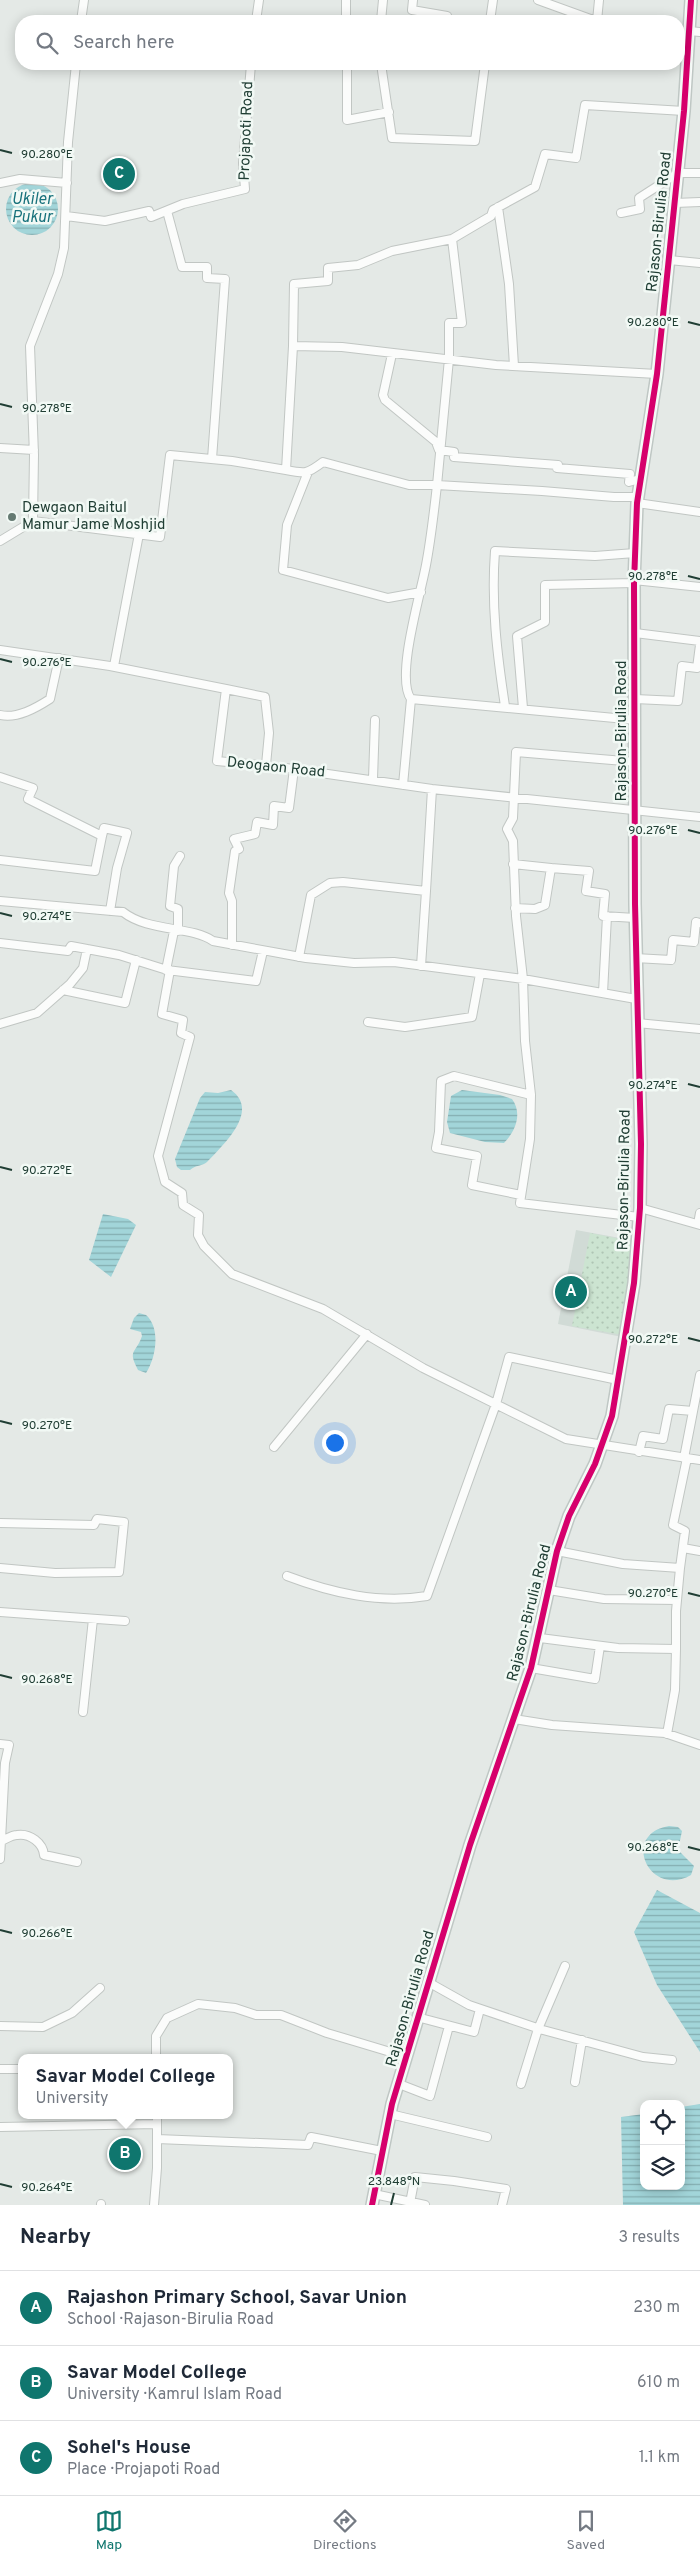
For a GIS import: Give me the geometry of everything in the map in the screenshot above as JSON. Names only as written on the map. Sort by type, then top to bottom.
[{"type":"street","points":[[82,15],[84,0]]},
{"type":"street","points":[[257,15],[259,0]]},
{"type":"street","points":[[346,0],[346,15]]},
{"type":"street","points":[[382,15],[383,0]]},
{"type":"street","points":[[413,0],[412,10],[441,15]]},
{"type":"street","points":[[491,15],[493,0]]},
{"type":"street","points":[[538,0],[579,15]]},
{"type":"street","points":[[597,15],[599,0]]},
{"type":"street","name":"Rajason-Birulia Road","points":[[373,2200],[382,2151],[398,2084],[470,1845],[540,1638],[557,1551],[569,1516],[595,1464],[612,1416],[634,1283],[640,1212],[641,1144],[635,958],[634,810],[636,720],[634,581],[640,479],[657,374],[684,111],[691,0]]},
{"type":"street","points":[[32,521],[34,450],[30,346],[58,274],[66,216],[68,142],[75,70]]},
{"type":"street","name":"Projapoti Road","points":[[66,216],[105,221],[149,211],[151,217],[183,204],[245,189],[243,163],[251,70]]},
{"type":"street","points":[[346,70],[347,120],[389,112]]},
{"type":"street","points":[[382,70],[392,138],[475,141],[476,115],[484,70]]},
{"type":"street","points":[[286,470],[293,346],[294,284],[328,281],[328,268],[358,265],[392,251],[452,239],[491,216],[493,210],[535,187],[545,154],[576,158],[585,105],[684,111]]},
{"type":"street","points":[[621,214],[640,209],[639,198],[678,173],[700,173]]},
{"type":"street","points":[[0,183],[20,179],[67,183]]},
{"type":"street","points":[[674,203],[700,202]]},
{"type":"street","points":[[498,207],[509,284],[514,366]]},
{"type":"street","points":[[168,211],[182,267],[207,267],[207,278],[225,279],[212,459]]},
{"type":"street","points":[[404,785],[411,699],[406,693],[406,660],[420,592],[437,485],[449,359],[449,323],[462,322],[452,239]]},
{"type":"street","points":[[669,260],[700,263]]},
{"type":"street","points":[[293,346],[342,347],[514,366],[657,374]]},
{"type":"street","points":[[392,354],[383,395],[385,400],[436,442],[440,450]]},
{"type":"street","points":[[0,448],[34,450]]},
{"type":"street","points":[[440,450],[454,452],[454,457],[558,465],[557,468],[630,474],[629,482],[640,479]]},
{"type":"street","points":[[0,541],[32,521],[160,537],[170,455],[308,472]]},
{"type":"street","points":[[420,592],[388,598],[283,570],[287,525],[308,472],[322,462],[409,485],[542,491],[614,497],[700,512]]},
{"type":"street","points":[[114,666],[139,534]]},
{"type":"street","points":[[505,706],[496,648],[493,602],[495,551],[595,556],[636,553]]},
{"type":"street","points":[[523,708],[517,636],[544,622],[546,585],[634,581],[700,587]]},
{"type":"street","points":[[635,633],[700,641]]},
{"type":"street","points":[[635,699],[678,701],[682,666],[696,668],[700,645]]},
{"type":"street","points":[[0,650],[114,666],[265,697],[269,733],[266,766]]},
{"type":"street","points":[[0,715],[10,717],[39,706],[50,699],[59,658]]},
{"type":"street","name":"Deogaon Road","points":[[226,689],[217,761],[372,779],[432,789],[700,818]]},
{"type":"street","points":[[411,699],[505,706],[636,720]]},
{"type":"street","points":[[372,779],[375,720]]},
{"type":"street","points":[[636,762],[516,752],[512,818],[507,829],[512,841],[515,908],[523,979],[525,1041],[531,1095],[530,1140],[520,1203],[640,1212],[699,1225],[700,1213]]},
{"type":"street","points":[[232,945],[232,901],[229,893],[235,851],[239,849],[234,839],[255,834],[256,822],[273,825],[274,806],[289,808],[294,769]]},
{"type":"street","points":[[0,777],[33,788],[28,799],[102,836]]},
{"type":"street","points":[[421,966],[432,789]]},
{"type":"street","points":[[0,860],[95,871],[104,828],[127,833],[117,868],[110,911]]},
{"type":"street","points":[[180,856],[174,866],[170,906],[178,909],[162,1014],[183,1020],[181,1033],[190,1037],[158,1156],[165,1182],[182,1193],[182,1205],[199,1215],[198,1235],[204,1246],[232,1274],[264,1288],[304,1300],[367,1334],[423,1368],[566,1439],[639,1452],[700,1460]]},
{"type":"street","points":[[513,864],[589,870],[586,891],[605,894],[603,916],[635,918]]},
{"type":"street","points":[[515,908],[535,909],[545,905],[551,868]]},
{"type":"street","points":[[298,957],[311,895],[330,883],[426,891]]},
{"type":"street","points":[[0,901],[123,912],[132,919],[176,931],[206,936],[213,941],[298,957],[354,963],[394,962],[523,979],[636,998]]},
{"type":"street","points":[[603,993],[607,916]]},
{"type":"street","points":[[635,958],[671,960],[673,940],[694,942],[696,922],[700,922]]},
{"type":"street","points":[[0,943],[68,951],[71,946],[136,960],[168,970],[256,981],[263,951]]},
{"type":"street","points":[[0,1024],[37,1013],[63,990],[82,968],[87,949]]},
{"type":"street","points":[[63,990],[125,1003],[136,960]]},
{"type":"street","points":[[368,1022],[405,1027],[472,1018],[480,974]]},
{"type":"street","points":[[637,1023],[700,1028]]},
{"type":"street","points":[[522,1194],[472,1185],[477,1156],[436,1148],[440,1132],[441,1081],[454,1076],[531,1095]]},
{"type":"street","points":[[274,1447],[367,1334]]},
{"type":"street","points":[[287,1576],[314,1586],[372,1599],[403,1600],[427,1596],[496,1404],[509,1356],[618,1380]]},
{"type":"street","points":[[667,1734],[675,1690],[680,1568],[685,1531],[673,1525],[700,1375]]},
{"type":"street","points":[[639,1452],[644,1436],[663,1439],[669,1409],[693,1411]]},
{"type":"street","points":[[0,1523],[35,1522],[94,1525],[96,1519],[124,1522],[119,1572],[55,1573],[0,1568]]},
{"type":"street","points":[[683,1548],[700,1551]]},
{"type":"street","points":[[557,1551],[623,1564],[680,1568]]},
{"type":"street","points":[[549,1590],[604,1598],[678,1600]]},
{"type":"street","points":[[0,1612],[125,1621]]},
{"type":"street","points":[[83,1712],[93,1619]]},
{"type":"street","points":[[540,1638],[600,1646],[676,1649]]},
{"type":"street","points":[[531,1668],[594,1679],[600,1646]]},
{"type":"street","points":[[514,1719],[552,1725],[667,1734],[700,1745]]},
{"type":"street","points":[[0,1744],[9,1745],[2,1770],[0,1859]]},
{"type":"street","points":[[1,1841],[18,1835],[34,1838],[44,1849],[44,1855],[77,1862]]},
{"type":"street","points":[[521,2084],[538,2029],[565,1966]]},
{"type":"street","points":[[428,1982],[480,2009],[538,2029],[643,2057],[672,2060]]},
{"type":"street","points":[[0,2026],[43,2027],[72,2013],[100,1988]]},
{"type":"street","points":[[156,2054],[156,2036],[167,2018],[198,2004],[235,2008],[256,2016],[281,2015],[327,2033],[407,2057]]},
{"type":"street","points":[[418,2017],[474,2032],[480,2009]]},
{"type":"street","points":[[398,2084],[430,2096],[449,2026]]},
{"type":"street","points":[[575,2082],[582,2040]]},
{"type":"street","points":[[0,2069],[18,2069]]},
{"type":"street","points":[[390,2114],[487,2136]]},
{"type":"street","points":[[0,2127],[157,2120],[154,2205]]},
{"type":"street","points":[[157,2139],[308,2144],[311,2137],[382,2151]]},
{"type":"street","points":[[410,2203],[415,2177],[506,2190],[502,2205]]},
{"type":"street","points":[[373,2200],[425,2205]]},
{"type":"shaded area","points":[[576,1230],[642,1242],[627,1338],[558,1324]]},
{"type":"green space","points":[[590,1233],[640,1243],[623,1335],[572,1326]]},
{"type":"water","name":"Ukiler Pukur","points":[[27,183],[37,183],[51,190],[58,204],[58,214],[51,228],[37,235],[27,235],[17,231],[10,224],[6,214],[6,204],[10,194],[17,187]]},
{"type":"water","points":[[231,1090],[239,1098],[242,1108],[241,1118],[236,1128],[205,1163],[190,1170],[181,1170],[177,1167],[175,1159],[200,1098],[205,1092],[218,1093]]},
{"type":"water","points":[[462,1090],[500,1095],[512,1099],[517,1111],[517,1117],[511,1134],[504,1143],[485,1142],[450,1133],[447,1122],[451,1096]]},
{"type":"water","points":[[103,1214],[128,1219],[136,1225],[111,1277],[89,1260]]},
{"type":"water","points":[[139,1313],[146,1315],[151,1321],[155,1335],[154,1351],[146,1373],[138,1370],[133,1358],[142,1336],[141,1332],[130,1329],[134,1318]]},
{"type":"water","points":[[669,1826],[678,1827],[682,1831],[678,1850],[694,1866],[691,1875],[676,1880],[663,1879],[653,1872],[646,1862],[643,1851],[646,1840],[654,1831]]},
{"type":"water","points":[[657,1890],[700,1913],[700,2052],[657,1985],[634,1932]]},
{"type":"water","points":[[700,2104],[700,2205],[623,2205],[621,2117],[640,2115],[640,2190],[685,2190],[685,2106]]},
{"type":"cycle path","points":[[372,2205],[392,2104],[470,1845],[531,1668],[557,1551],[569,1516],[595,1464],[612,1416],[634,1283],[640,1208],[641,1144],[635,904],[634,583],[637,503],[657,374],[684,111],[691,0]]},
{"type":"place","name":"Sohel's House","points":[[119,174]]},
{"type":"place","name":"Dewgaon Baitul Mamur Jame Moshjid","points":[[12,517]]},
{"type":"place","name":"Rajashon Primary School, Savar Union","points":[[571,1292]]},
{"type":"place","name":"Savar Model College","points":[[125,2154]]}]
